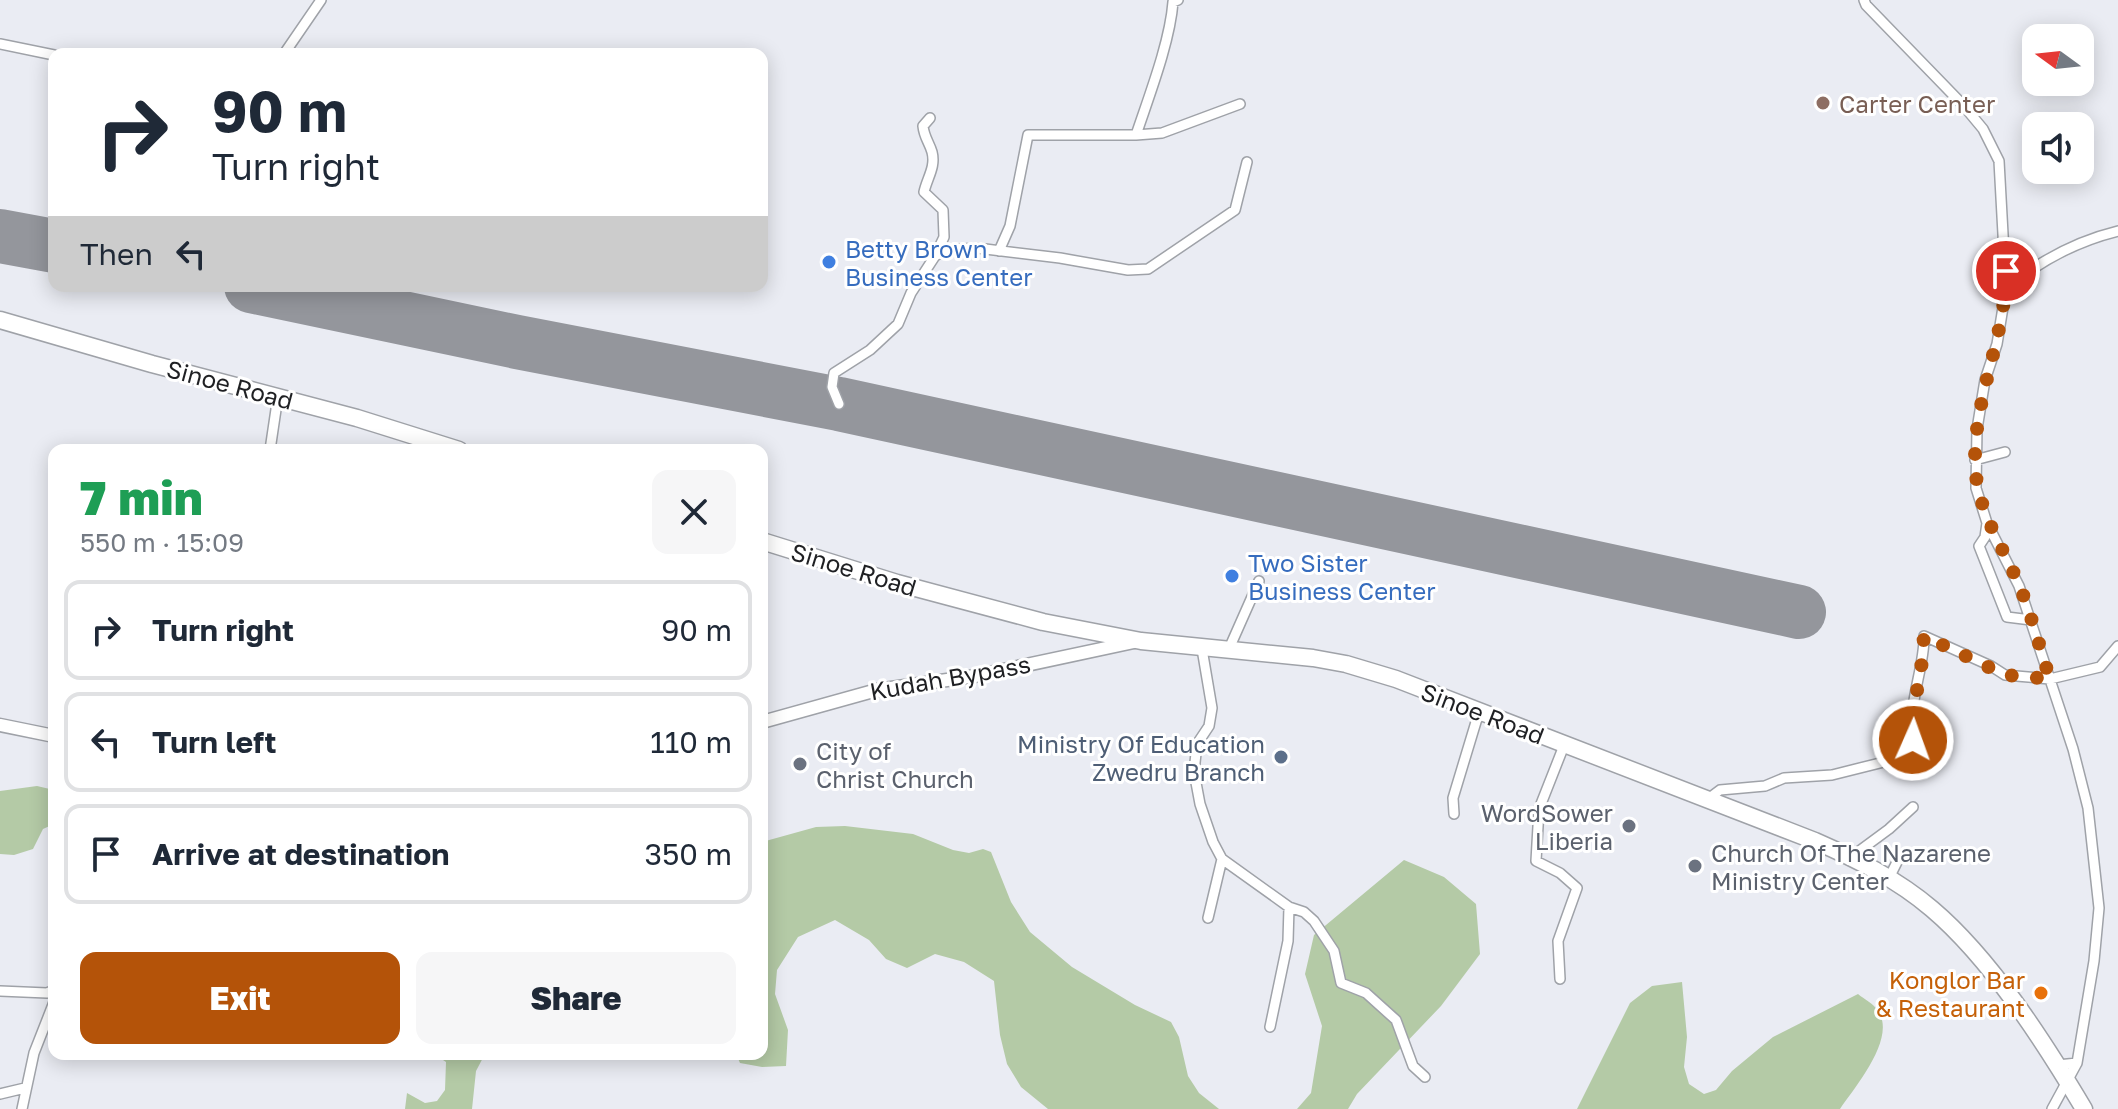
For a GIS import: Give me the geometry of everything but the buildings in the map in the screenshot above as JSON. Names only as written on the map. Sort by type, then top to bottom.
[{"type":"highway","name":"Sinoe Road","points":[[0,320],[137,360],[278,396],[439,444]]},
{"type":"highway","name":"Sinoe Road","points":[[768,543],[1009,613],[1141,641],[1346,664],[1396,679],[1565,743],[1851,857],[1889,878],[1932,909],[1973,950],[2058,1065],[2084,1109]]},
{"type":"street","points":[[288,48],[321,0]]},
{"type":"street","points":[[1136,135],[1152,89],[1173,2],[1178,0]]},
{"type":"street","points":[[1864,0],[1963,105],[1991,144],[1999,161],[2006,289],[1997,344],[1985,380],[1975,460],[1976,488],[1987,523],[2019,586],[2073,749],[2088,808],[2099,908],[2094,961],[2077,1063],[2052,1109]]},
{"type":"street","points":[[0,44],[48,54]]},
{"type":"street","points":[[999,251],[1010,226],[1028,135],[1162,133],[1240,104]]},
{"type":"street","points":[[839,404],[832,387],[834,373],[870,350],[898,324],[911,293],[944,237],[943,210],[924,192],[933,170],[932,152],[924,138],[923,126],[930,118]]},
{"type":"street","points":[[935,256],[947,250],[977,248],[1128,270],[1148,269],[1235,210],[1247,162]]},
{"type":"street","points":[[2006,289],[2047,260],[2097,236],[2118,231]]},
{"type":"street","points":[[271,444],[278,396]]},
{"type":"street","points":[[1975,460],[2005,452]]},
{"type":"street","points":[[1987,523],[1985,537],[1979,546],[2007,617],[2031,620]]},
{"type":"street","points":[[1228,651],[1259,581]]},
{"type":"street","points":[[1706,800],[1720,790],[1765,786],[1784,778],[1832,775],[1888,761],[1910,760],[1920,751],[1913,740],[1913,711],[1924,636],[2005,675],[2050,679],[2100,667],[2118,646]]},
{"type":"street","name":"Kudah Bypass","points":[[768,720],[877,690],[975,676],[1141,641]]},
{"type":"street","points":[[1202,649],[1212,708],[1209,726],[1197,744],[1194,772],[1200,804],[1222,859],[1289,907],[1304,912],[1322,931],[1334,951],[1341,983],[1366,993],[1396,1020],[1413,1066],[1425,1077]]},
{"type":"street","points":[[1454,814],[1453,798],[1479,712]]},
{"type":"street","points":[[0,725],[48,735]]},
{"type":"street","points":[[1560,979],[1558,941],[1577,888],[1560,873],[1536,861],[1539,809],[1565,743]]},
{"type":"street","points":[[1851,857],[1913,807]]},
{"type":"street","points":[[1889,878],[1898,860],[1907,857]]},
{"type":"street","points":[[1208,918],[1222,859]]},
{"type":"street","points":[[1270,1027],[1288,941],[1289,907]]},
{"type":"street","points":[[0,991],[48,993]]},
{"type":"street","points":[[22,1109],[34,1053],[48,1017]]},
{"type":"street","points":[[2058,1065],[2077,1063]]},
{"type":"street","points":[[0,1094],[25,1088]]},
{"type":"green space","points":[[37,786],[48,789],[48,827],[43,829],[33,849],[14,855],[0,854],[0,791]]},
{"type":"green space","points":[[845,826],[913,834],[953,850],[969,853],[983,849],[991,852],[1011,902],[1030,932],[1072,967],[1135,1005],[1171,1022],[1179,1037],[1188,1076],[1199,1093],[1219,1109],[1048,1109],[1021,1087],[1007,1064],[1000,1035],[994,981],[964,962],[935,954],[907,968],[886,959],[869,940],[835,920],[798,937],[777,970],[775,994],[788,1030],[786,1066],[762,1067],[740,1063],[739,1060],[768,1060],[768,840],[816,827]]},
{"type":"green space","points":[[1404,860],[1444,877],[1476,904],[1480,954],[1441,1006],[1357,1094],[1348,1109],[1297,1109],[1311,1093],[1322,1026],[1305,974],[1314,935]]},
{"type":"green space","points":[[1682,982],[1687,1037],[1684,1067],[1689,1084],[1704,1094],[1716,1090],[1732,1071],[1773,1037],[1858,994],[1876,1008],[1882,1022],[1882,1035],[1872,1062],[1840,1109],[1577,1109],[1630,1003],[1652,986]]},
{"type":"green space","points":[[443,1060],[482,1060],[476,1071],[472,1109],[405,1109],[407,1093],[425,1103],[437,1101],[445,1090],[446,1062]]},
{"type":"runway","points":[[0,236],[48,245]]},
{"type":"runway","points":[[280,292],[517,342],[839,404],[1799,612]]},
{"type":"place","name":"Carter Center","points":[[1823,103]]},
{"type":"place","name":"Betty Brown Business Center","points":[[829,262]]},
{"type":"place","name":"Two Sister Business Center","points":[[1232,576]]},
{"type":"place","name":"Ministry Of Education Zwedru Branch","points":[[1281,757]]},
{"type":"place","name":"City of Christ Church","points":[[800,764]]},
{"type":"place","name":"WordSower Liberia","points":[[1629,826]]},
{"type":"place","name":"Church Of The Nazarene Ministry Center","points":[[1695,866]]},
{"type":"place","name":"Konglor Bar & Restaurant","points":[[2041,993]]},
{"type":"route","points":[[1913,740],[1913,711],[1924,636],[2005,675],[2050,679],[2019,586],[1987,523],[1976,488],[1977,429],[1985,380],[1997,344],[2006,271]]}]
